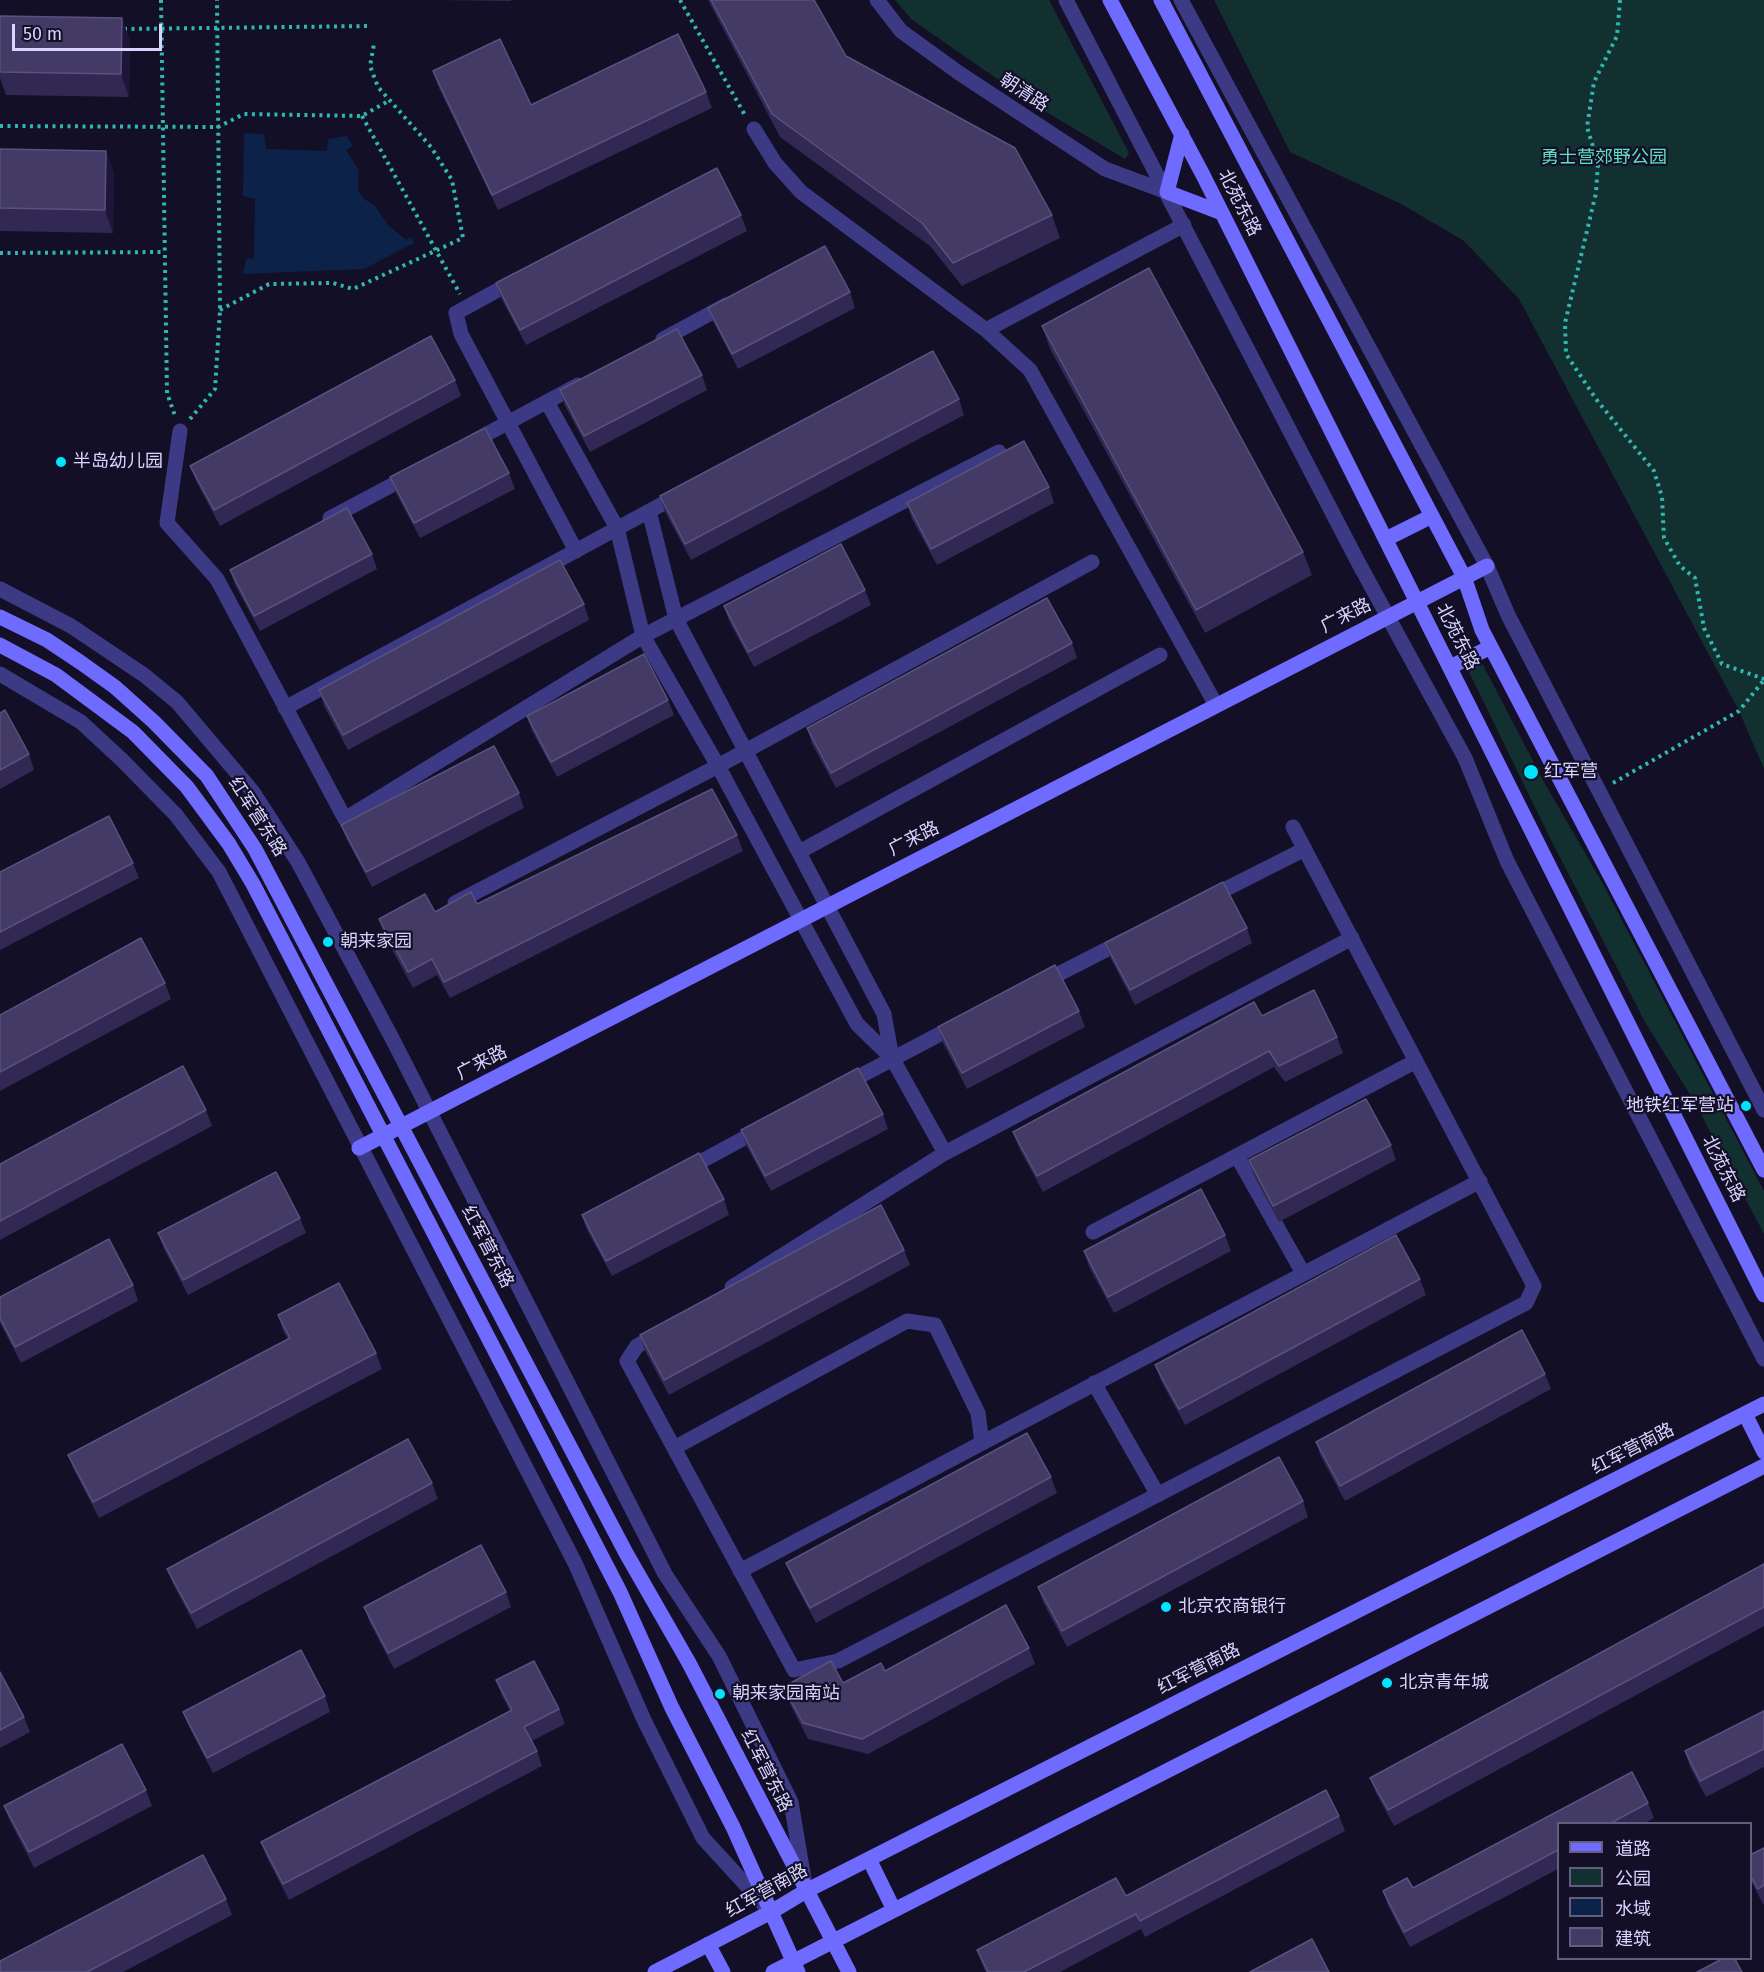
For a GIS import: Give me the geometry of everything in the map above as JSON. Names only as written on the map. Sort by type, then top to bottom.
[{"type":"main road","name":"北苑东路","points":[[1110,0],[1222,213],[1764,1294]]},
{"type":"main road","name":"北苑东路","points":[[1161,0],[1464,577],[1482,630],[1764,1170]]},
{"type":"main road","points":[[1182,134],[1167,192],[1222,213]]},
{"type":"main road","points":[[1386,539],[1432,516]]},
{"type":"main road","name":"广来路","points":[[359,1148],[1486,566]]},
{"type":"main road","name":"红军营东路","points":[[0,617],[47,640],[116,687],[207,776],[280,891],[626,1553],[689,1663],[849,1972]]},
{"type":"main road","points":[[0,645],[46,669],[93,700],[133,732],[187,787],[229,844],[252,884],[620,1592],[672,1708],[733,1827],[796,1967]]},
{"type":"main road","points":[[1450,668],[1491,647]]},
{"type":"main road","name":"红军营南路","points":[[655,1972],[771,1912],[806,1891],[1764,1404]]},
{"type":"main road","points":[[1745,1414],[1764,1452]]},
{"type":"main road","points":[[773,1972],[796,1967],[833,1941],[1764,1466]]},
{"type":"main road","points":[[869,1859],[894,1910]]},
{"type":"main road","points":[[708,1944],[723,1972]]},
{"type":"street","name":"朝清路","points":[[878,0],[901,31],[959,73],[1105,169],[1167,192]]},
{"type":"street","points":[[1066,0],[1465,758],[1507,861],[1764,1359]]},
{"type":"street","points":[[1181,0],[1486,566],[1508,615],[1764,1110]]},
{"type":"street","points":[[753,129],[775,163],[801,192],[986,330],[1030,370],[1216,705]]},
{"type":"street","points":[[986,330],[1184,225]]},
{"type":"street","points":[[528,273],[456,313],[461,334],[576,551]]},
{"type":"street","points":[[649,346],[741,296]]},
{"type":"street","points":[[456,451],[588,380]]},
{"type":"street","points":[[547,402],[617,528],[643,636],[718,766],[856,1024],[892,1058],[945,1153]]},
{"type":"street","points":[[180,431],[167,523],[222,576],[285,708],[345,819],[643,636],[999,452]]},
{"type":"street","points":[[321,523],[425,467]]},
{"type":"street","points":[[285,708],[690,489]]},
{"type":"street","points":[[649,511],[676,619],[884,1014],[892,1058]]},
{"type":"street","points":[[447,907],[718,766],[1092,562]]},
{"type":"street","points":[[0,589],[72,626],[144,675],[177,702],[253,792],[298,862],[429,1112],[665,1574],[719,1656],[791,1802],[806,1891]]},
{"type":"street","points":[[799,852],[1160,655]]},
{"type":"street","points":[[0,674],[81,722],[148,784],[199,843],[235,900],[359,1148],[575,1563],[644,1720],[703,1838],[771,1912]]},
{"type":"street","points":[[667,1328],[637,1346],[627,1361],[794,1670],[838,1661],[1526,1303],[1534,1286],[1293,827]]},
{"type":"street","points":[[1199,902],[1305,849]]},
{"type":"street","points":[[1030,988],[1136,934]]},
{"type":"street","points":[[717,1296],[945,1153],[1352,938]]},
{"type":"street","points":[[831,1091],[966,1020]]},
{"type":"street","points":[[1094,1232],[1416,1061]]},
{"type":"street","points":[[677,1175],[780,1119]]},
{"type":"street","points":[[1237,1156],[1303,1274]]},
{"type":"street","points":[[740,1571],[1479,1181]]},
{"type":"street","points":[[674,1448],[907,1321],[935,1325],[978,1413],[982,1443]]},
{"type":"street","points":[[1094,1383],[1158,1495]]},
{"type":"path","points":[[161,0],[167,393],[180,431]]},
{"type":"path","points":[[180,431],[215,389],[220,310],[217,0]]},
{"type":"path","points":[[680,0],[753,129]]},
{"type":"path","points":[[1599,791],[1739,711],[1764,679],[1722,664],[1704,628],[1695,578],[1680,566],[1664,538],[1662,497],[1654,471],[1596,399],[1566,354],[1565,323],[1596,193],[1598,163],[1587,127],[1594,82],[1617,36],[1620,0]]},
{"type":"path","points":[[116,29],[371,26]]},
{"type":"path","points":[[220,310],[269,284],[333,283],[353,289],[463,238],[452,180],[431,147],[378,87],[370,66],[374,44]]},
{"type":"path","points":[[0,126],[218,127],[244,114],[362,116],[390,100]]},
{"type":"path","points":[[362,116],[461,295]]},
{"type":"path","points":[[0,253],[165,252]]},
{"type":"green space","points":[[895,0],[1049,0],[1129,153],[1125,159],[1033,104],[911,19]]},
{"type":"green space","name":"勇士营郊野公园","points":[[1214,0],[1764,0],[1764,769],[1739,711],[1519,299],[1464,241],[1403,205],[1290,152]]},
{"type":"green space","points":[[1476,661],[1483,665],[1544,782],[1603,884],[1764,1191],[1764,1234],[1694,1101],[1645,1022],[1550,838],[1468,670]]},
{"type":"water","points":[[244,133],[264,134],[266,149],[327,151],[328,139],[347,136],[353,146],[346,150],[359,171],[358,189],[363,198],[375,206],[388,225],[406,240],[411,237],[414,243],[364,269],[243,274],[246,259],[254,258],[255,199],[243,196]]},
{"type":"building","points":[[711,0],[814,0],[846,56],[1015,148],[1052,215],[953,263],[922,223],[772,114]]},
{"type":"building","points":[[0,16],[122,18],[121,74],[0,72]]},
{"type":"building","points":[[678,34],[706,92],[492,195],[433,71],[500,39],[531,105]]},
{"type":"building","points":[[0,149],[106,151],[105,210],[0,208]]},
{"type":"building","points":[[717,168],[741,215],[520,330],[496,283]]},
{"type":"building","points":[[825,246],[850,292],[732,354],[708,308]]},
{"type":"building","points":[[1149,268],[1303,552],[1196,610],[1042,326]]},
{"type":"building","points":[[677,329],[702,375],[584,436],[560,390]]},
{"type":"building","points":[[431,336],[455,380],[214,510],[190,466]]},
{"type":"building","points":[[933,351],[959,399],[685,544],[660,496]]},
{"type":"building","points":[[485,428],[509,473],[414,523],[390,477]]},
{"type":"building","points":[[1024,441],[1049,487],[931,549],[907,503]]},
{"type":"building","points":[[347,508],[372,554],[254,616],[230,570]]},
{"type":"building","points":[[841,544],[865,590],[748,652],[724,606]]},
{"type":"building","points":[[560,560],[584,604],[343,735],[319,690]]},
{"type":"building","points":[[1047,598],[1072,643],[831,773],[807,728]]},
{"type":"building","points":[[644,654],[668,700],[551,762],[527,716]]},
{"type":"building","points":[[5,710],[29,754],[0,770],[0,713]]},
{"type":"building","points":[[494,746],[519,793],[366,872],[341,825]]},
{"type":"building","points":[[712,789],[737,835],[444,982],[432,959],[408,972],[379,919],[425,894],[435,912],[471,892],[477,904]]},
{"type":"building","points":[[109,816],[133,863],[0,932],[0,872]]},
{"type":"building","points":[[1223,882],[1247,928],[1130,990],[1105,943]]},
{"type":"building","points":[[141,938],[165,983],[0,1072],[0,1015]]},
{"type":"building","points":[[1055,965],[1079,1011],[962,1073],[938,1027]]},
{"type":"building","points":[[1314,990],[1337,1037],[1279,1066],[1269,1051],[1037,1176],[1013,1132],[1254,1002],[1262,1016]]},
{"type":"building","points":[[183,1066],[206,1110],[0,1221],[0,1164]]},
{"type":"building","points":[[858,1068],[883,1114],[765,1176],[741,1130]]},
{"type":"building","points":[[1366,1099],[1391,1145],[1273,1206],[1249,1160]]},
{"type":"building","points":[[699,1153],[724,1199],[606,1261],[582,1215]]},
{"type":"building","points":[[276,1172],[300,1218],[183,1280],[158,1233]]},
{"type":"building","points":[[1201,1189],[1225,1235],[1108,1297],[1084,1251]]},
{"type":"building","points":[[881,1205],[904,1250],[664,1380],[640,1335]]},
{"type":"building","points":[[1396,1235],[1420,1279],[1179,1409],[1155,1365]]},
{"type":"building","points":[[109,1239],[133,1285],[15,1347],[0,1318],[0,1297]]},
{"type":"building","points":[[339,1283],[376,1353],[93,1502],[68,1455],[290,1338],[278,1315]]},
{"type":"building","points":[[1522,1330],[1545,1374],[1340,1486],[1316,1442]]},
{"type":"building","points":[[1027,1433],[1051,1477],[810,1608],[786,1563]]},
{"type":"building","points":[[408,1439],[432,1483],[191,1613],[167,1569]]},
{"type":"building","points":[[1279,1457],[1303,1501],[1062,1631],[1038,1587]]},
{"type":"building","points":[[481,1545],[506,1592],[388,1653],[364,1607]]},
{"type":"building","points":[[1764,1564],[1764,1607],[1388,1810],[1370,1778]]},
{"type":"building","points":[[1006,1605],[1029,1648],[862,1739],[803,1723],[783,1687],[831,1661],[843,1683],[881,1663],[885,1671]]},
{"type":"building","points":[[301,1650],[325,1696],[207,1758],[183,1712]]},
{"type":"building","points":[[534,1661],[559,1709],[524,1727],[537,1751],[283,1884],[261,1842],[512,1710],[496,1680]]},
{"type":"building","points":[[0,1672],[24,1717],[0,1730]]},
{"type":"building","points":[[1764,1711],[1764,1749],[1700,1781],[1685,1751]]},
{"type":"building","points":[[122,1744],[146,1790],[29,1852],[4,1806]]},
{"type":"building","points":[[1632,1772],[1648,1803],[1613,1822],[1557,1822],[1557,1851],[1404,1932],[1383,1891],[1407,1878],[1413,1888]]},
{"type":"building","points":[[1326,1790],[1339,1816],[1140,1921],[1136,1914],[1024,1972],[988,1972],[977,1950],[1116,1878],[1126,1896]]},
{"type":"building","points":[[1764,1848],[1764,1885],[1758,1889],[1752,1878],[1752,1854]]},
{"type":"building","points":[[203,1855],[226,1899],[87,1972],[0,1972],[0,1961]]},
{"type":"building","points":[[1312,1939],[1329,1972],[1250,1972]]},
{"type":"building","points":[[1720,1960],[1736,1960],[1742,1972],[1697,1972]]},
{"type":"place","name":"半岛幼儿园","points":[[61,462]]},
{"type":"place","name":"红军营","points":[[1531,772]]},
{"type":"place","name":"朝来家园","points":[[328,942]]},
{"type":"place","name":"地铁红军营站","points":[[1746,1106]]},
{"type":"place","name":"北京农商银行","points":[[1166,1607]]},
{"type":"place","name":"北京青年城","points":[[1387,1683]]},
{"type":"place","name":"朝来家园南站","points":[[720,1694]]}]
